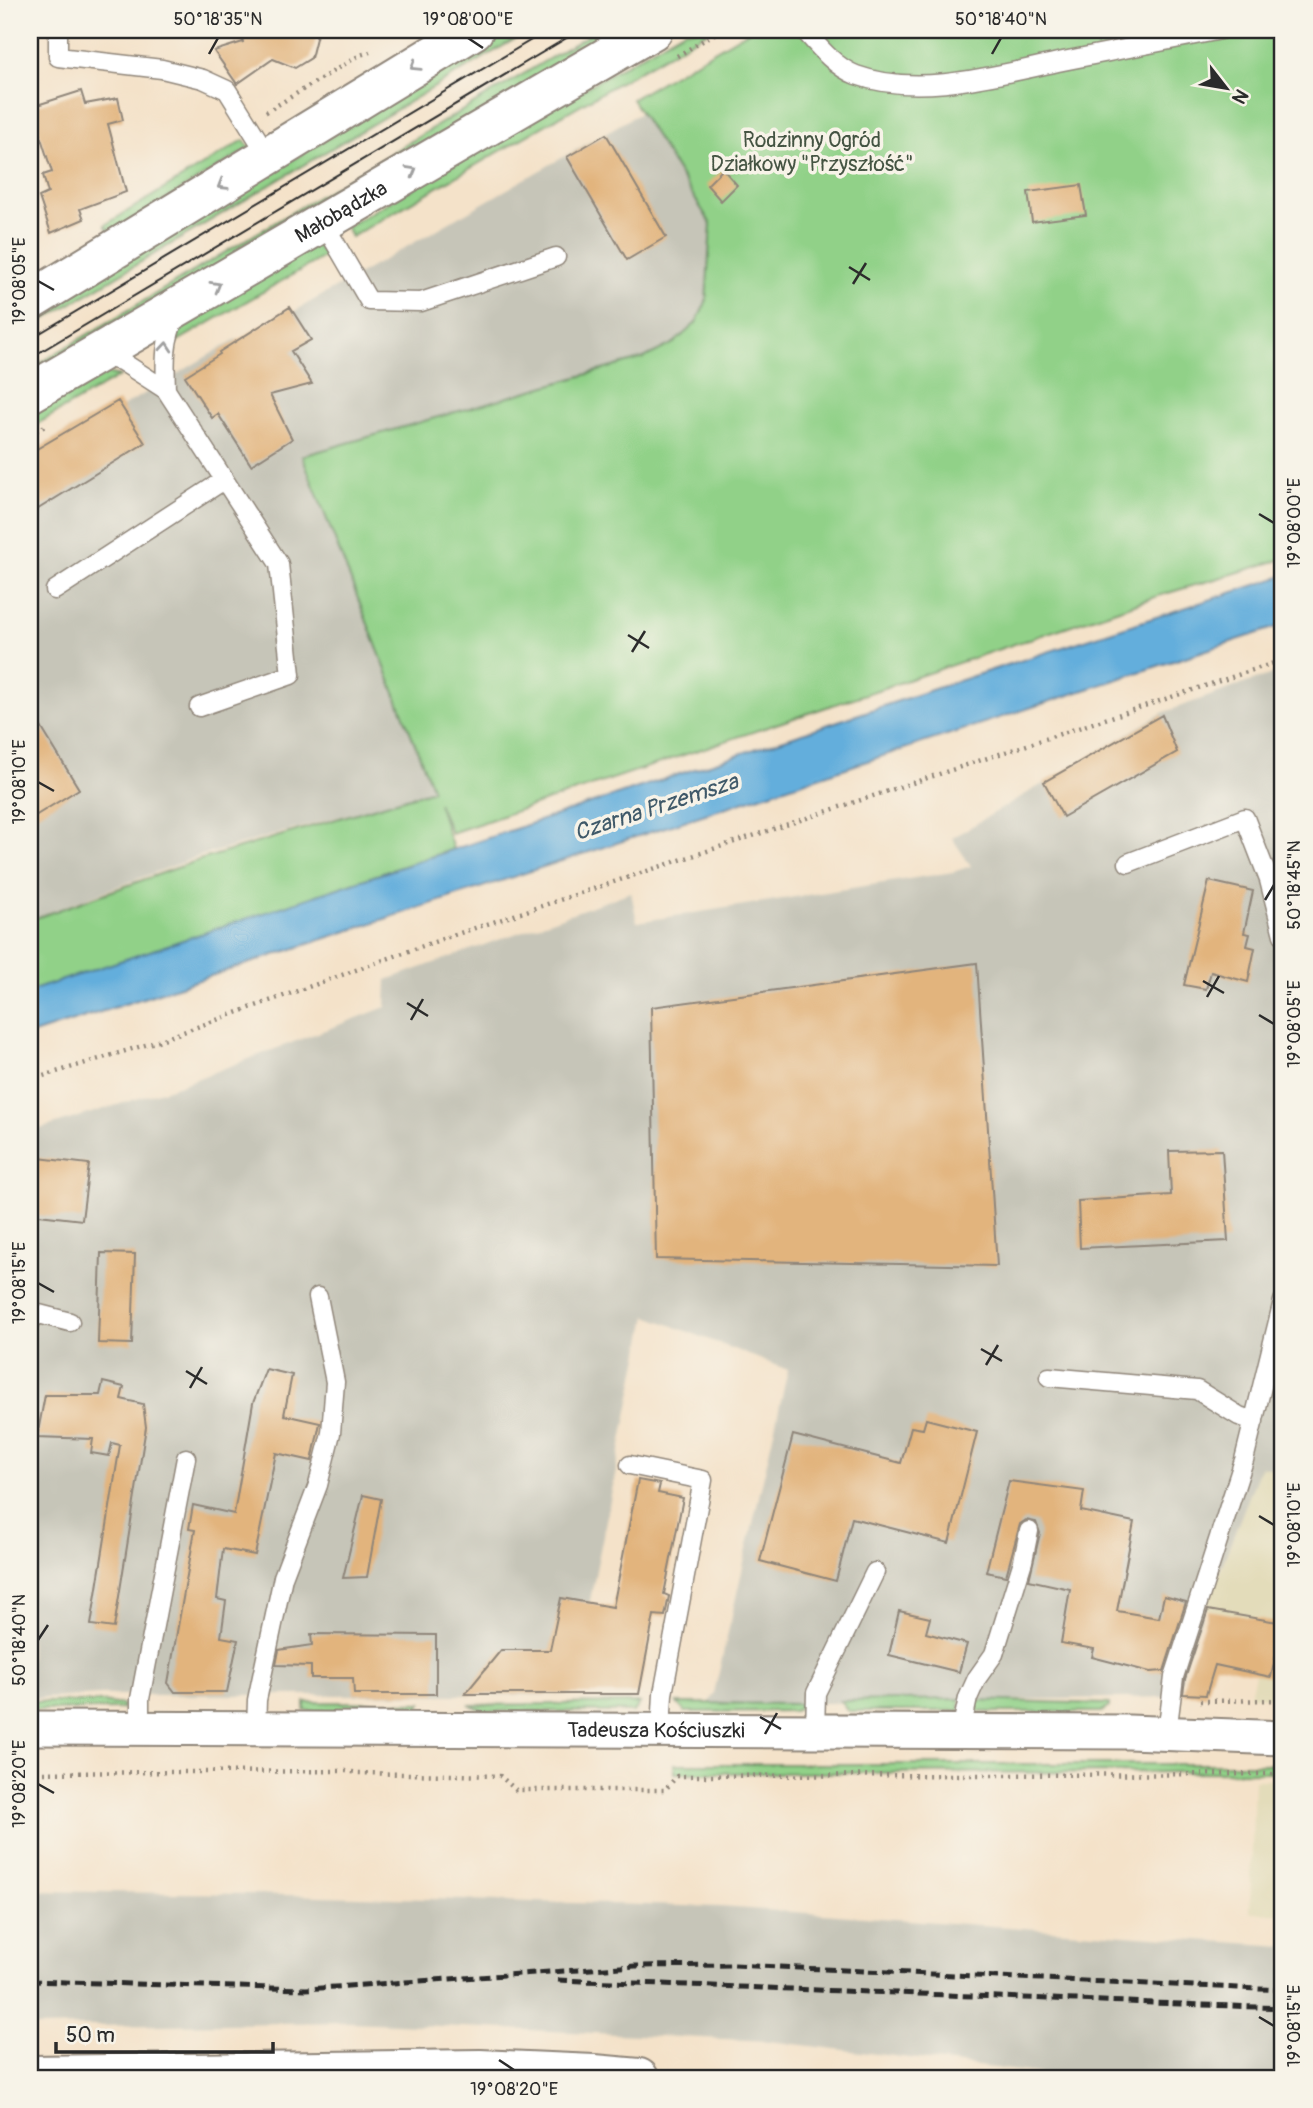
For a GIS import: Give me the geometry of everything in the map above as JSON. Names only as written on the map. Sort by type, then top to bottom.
[{"type":"street","points":[[30,302],[474,30]]},
{"type":"street","name":"Małobądzka","points":[[30,393],[653,30]]},
{"type":"street","name":"Tadeusza Kościuszki","points":[[30,1728],[961,1731],[1167,1733],[1283,1738]]},
{"type":"street","points":[[30,2075],[594,2074],[639,2078]]},
{"type":"lane","points":[[58,30],[58,57],[162,69],[203,79],[227,90],[268,156]]},
{"type":"lane","points":[[804,30],[822,52],[854,74],[887,82],[916,84],[972,79],[1221,30]]},
{"type":"lane","points":[[323,222],[369,301],[421,302],[556,257]]},
{"type":"lane","points":[[166,390],[165,355],[168,333],[180,307]]},
{"type":"lane","points":[[98,355],[121,361],[166,390],[279,564],[291,675],[199,707]]},
{"type":"lane","points":[[55,590],[225,480]]},
{"type":"lane","points":[[1128,863],[1245,818],[1269,880],[1283,935]]},
{"type":"lane","points":[[256,1730],[257,1700],[283,1577],[318,1485],[331,1433],[335,1382],[318,1297]]},
{"type":"lane","points":[[1167,1733],[1174,1677],[1244,1460],[1283,1301]]},
{"type":"lane","points":[[30,1321],[39,1314],[70,1322]]},
{"type":"lane","points":[[1049,1377],[1197,1390],[1238,1416],[1254,1421]]},
{"type":"lane","points":[[139,1729],[139,1699],[186,1458]]},
{"type":"lane","points":[[631,1465],[703,1480],[663,1694],[662,1730]]},
{"type":"lane","points":[[961,1731],[968,1698],[977,1678],[994,1654],[1023,1561],[1028,1531]]},
{"type":"lane","points":[[816,1732],[816,1693],[875,1572]]},
{"type":"path","points":[[30,1080],[155,1042],[448,937],[1283,660]]},
{"type":"path","points":[[30,1773],[346,1771],[500,1776],[516,1790],[665,1790],[677,1776],[1283,1774]]},
{"type":"shaded area","points":[[640,113],[711,224],[706,302],[696,323],[674,343],[644,358],[303,456],[433,790],[200,856],[30,919],[30,462],[236,339],[239,343]]},
{"type":"shaded area","points":[[1283,670],[1283,1471],[1261,1466],[1186,1657],[1178,1697],[708,1705],[714,1694],[788,1370],[647,1316],[571,1695],[101,1695],[30,1699],[30,1132],[175,1087],[386,1007],[387,980],[631,892],[637,922],[953,872],[971,866],[952,838],[1162,713]]},
{"type":"shaded area","points":[[1261,1465],[1283,1471],[1283,1699],[1250,1695],[1268,1620],[1206,1609]]},
{"type":"shaded area","points":[[1254,1780],[1283,1780],[1283,1915],[1250,1912]]},
{"type":"shaded area","points":[[30,1891],[720,1907],[1283,1946],[1283,2078],[1076,2078],[769,2041],[351,2022],[30,2027]]},
{"type":"green space","points":[[505,30],[530,30],[30,328],[30,320]]},
{"type":"green space","points":[[597,30],[622,30],[30,376],[30,369]]},
{"type":"green space","points":[[685,30],[710,30],[351,237],[346,227]]},
{"type":"green space","name":"Rodzinny Ogród Działkowy \"Przyszłość\"","points":[[750,30],[1283,30],[1283,559],[1158,596],[451,833],[438,803],[453,849],[30,992],[30,920],[196,861],[433,790],[302,456],[644,358],[674,343],[696,323],[706,302],[711,224],[632,99]]},
{"type":"green space","points":[[244,140],[250,148],[110,233],[105,225]]},
{"type":"green space","points":[[316,244],[325,256],[176,342],[184,322]]},
{"type":"green space","points":[[97,371],[120,376],[30,428],[30,410]]},
{"type":"green space","points":[[960,1699],[960,1711],[848,1711],[841,1701]]},
{"type":"green space","points":[[972,1700],[1109,1704],[1109,1707],[1101,1712],[971,1712]]},
{"type":"green space","points":[[30,1702],[101,1702],[123,1705],[122,1709],[30,1710]]},
{"type":"green space","points":[[305,1702],[422,1703],[417,1711],[305,1711]]},
{"type":"green space","points":[[640,1703],[634,1712],[485,1711],[469,1705]]},
{"type":"green space","points":[[677,1703],[804,1704],[794,1711],[685,1712]]},
{"type":"green space","points":[[674,1764],[1271,1764],[1271,1772],[675,1773]]},
{"type":"water","name":"Czarna Przemsza","points":[[1283,576],[1283,625],[30,1035],[30,991],[973,676]]},
{"type":"building","points":[[241,30],[318,30],[311,58],[295,68],[273,59],[237,84],[214,51],[243,42]]},
{"type":"building","points":[[81,91],[85,104],[118,98],[123,120],[108,124],[126,192],[80,209],[84,219],[51,233],[39,197],[48,193],[43,175],[52,172],[31,107]]},
{"type":"building","points":[[606,134],[666,237],[627,260],[567,157]]},
{"type":"building","points":[[723,169],[737,185],[721,201],[707,185]]},
{"type":"building","points":[[1081,185],[1086,215],[1032,222],[1028,192]]},
{"type":"building","points":[[290,307],[311,340],[291,351],[312,384],[270,395],[292,439],[251,465],[218,414],[212,418],[185,376]]},
{"type":"building","points":[[118,401],[145,443],[30,514],[30,453]]},
{"type":"building","points":[[30,709],[79,789],[30,819]]},
{"type":"building","points":[[1162,715],[1177,752],[1063,817],[1044,782]]},
{"type":"building","points":[[1209,881],[1253,891],[1244,933],[1250,934],[1247,946],[1255,948],[1248,982],[1211,972],[1206,989],[1184,985]]},
{"type":"building","points":[[977,963],[997,1266],[656,1259],[651,1007]]},
{"type":"building","points":[[1222,1150],[1228,1241],[1080,1248],[1078,1201],[1171,1195],[1169,1151]]},
{"type":"building","points":[[30,1157],[89,1164],[82,1220],[30,1214]]},
{"type":"building","points":[[101,1253],[135,1254],[132,1344],[98,1343]]},
{"type":"building","points":[[266,1369],[292,1375],[284,1415],[320,1423],[312,1461],[276,1453],[255,1555],[223,1549],[217,1599],[226,1601],[221,1637],[238,1640],[227,1692],[175,1692],[168,1683],[195,1530],[189,1529],[193,1505],[234,1514],[253,1403]]},
{"type":"building","points":[[103,1382],[124,1387],[121,1399],[143,1404],[146,1427],[114,1628],[91,1625],[120,1445],[112,1443],[109,1456],[91,1453],[93,1439],[37,1437],[45,1395],[100,1395]]},
{"type":"building","points":[[926,1419],[977,1432],[949,1543],[852,1518],[836,1581],[760,1561],[793,1435],[901,1463],[911,1427],[923,1429]]},
{"type":"building","points":[[638,1480],[660,1484],[658,1493],[683,1498],[664,1594],[669,1596],[665,1616],[654,1615],[639,1694],[465,1694],[501,1650],[550,1650],[561,1598],[613,1607]]},
{"type":"building","points":[[1009,1481],[1084,1491],[1081,1511],[1134,1522],[1117,1611],[1159,1618],[1164,1596],[1186,1602],[1164,1671],[1150,1672],[1092,1657],[1094,1649],[1061,1643],[1070,1589],[1029,1580],[1040,1533],[1036,1522],[1026,1520],[1020,1524],[1006,1576],[986,1572]]},
{"type":"building","points":[[363,1495],[381,1499],[367,1577],[343,1578]]},
{"type":"building","points":[[1208,1610],[1283,1623],[1271,1677],[1215,1665],[1206,1695],[1183,1694],[1185,1679]]},
{"type":"building","points":[[899,1611],[930,1618],[926,1633],[967,1644],[959,1672],[889,1655]]},
{"type":"building","points":[[311,1634],[436,1635],[436,1694],[354,1694],[353,1678],[311,1678],[311,1666],[276,1665],[279,1650],[312,1645]]},
{"type":"tram line","points":[[30,339],[548,30]]},
{"type":"tram line","points":[[30,358],[580,30]]},
{"type":"railway","points":[[30,1981],[306,1989],[635,1966],[734,1965],[1283,1990]]},
{"type":"railway","points":[[558,1980],[1283,2008]]}]
